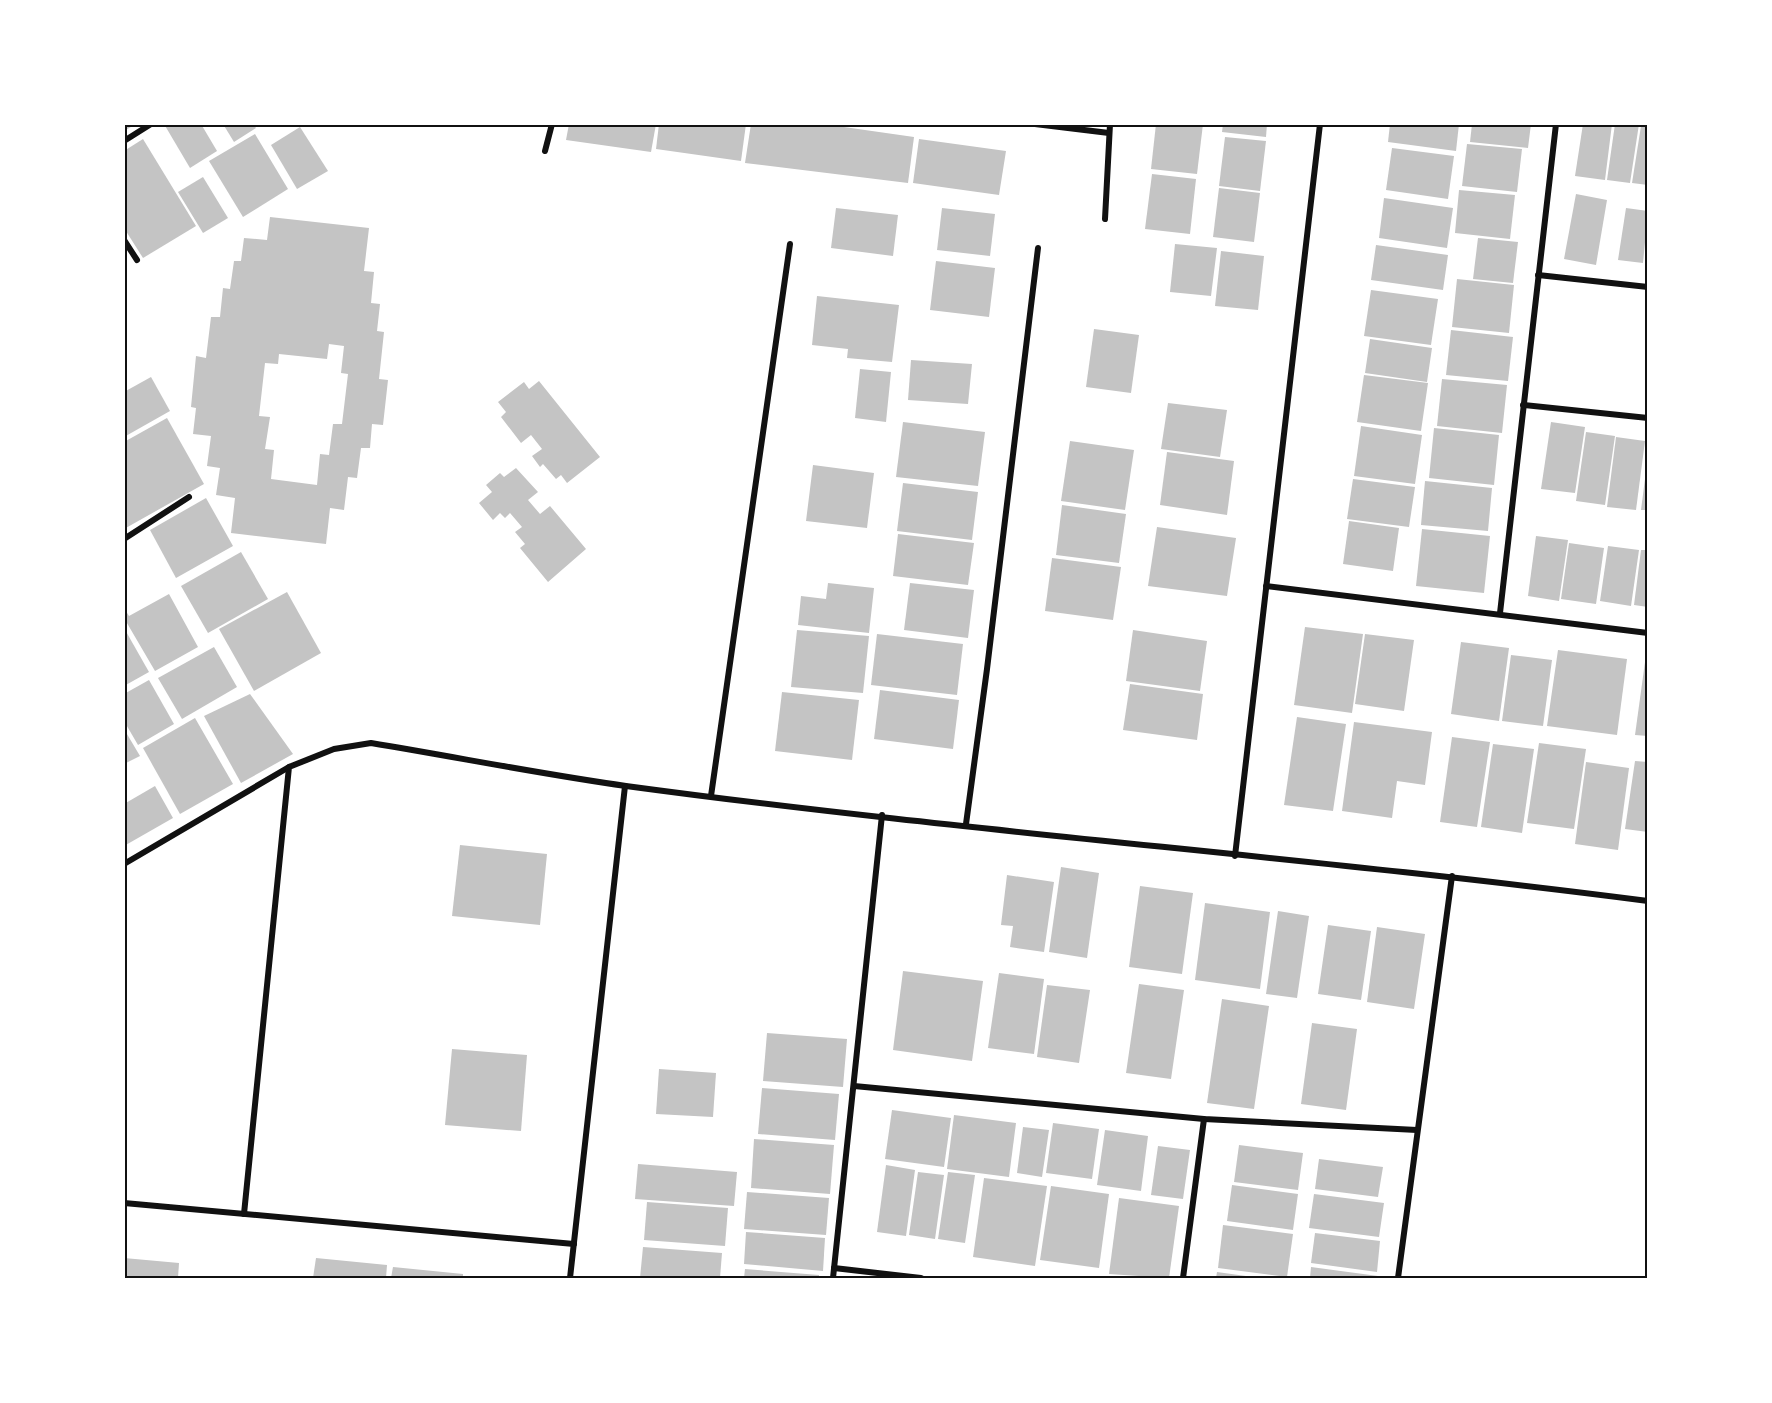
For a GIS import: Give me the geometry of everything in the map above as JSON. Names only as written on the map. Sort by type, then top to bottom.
[{"type":"street","points":[[124,141],[151,124]]},
{"type":"street","points":[[545,151],[552,124]]},
{"type":"street","points":[[1035,124],[1109,133]]},
{"type":"street","points":[[1105,219],[1110,124]]},
{"type":"street","points":[[1235,855],[1320,124]]},
{"type":"street","points":[[1500,613],[1556,124]]},
{"type":"street","points":[[124,240],[137,260]]},
{"type":"street","points":[[711,796],[790,244]]},
{"type":"street","points":[[966,824],[1038,248]]},
{"type":"street","points":[[1538,275],[1647,287]]},
{"type":"street","points":[[1523,405],[1647,418]]},
{"type":"street","points":[[124,539],[189,497]]},
{"type":"street","points":[[1266,586],[1500,613],[1647,633]]},
{"type":"street","points":[[124,864],[289,767],[334,749],[371,743],[624,786],[1235,855],[1452,876],[1647,901]]},
{"type":"street","points":[[244,1214],[289,767]]},
{"type":"street","points":[[570,1278],[624,786]]},
{"type":"street","points":[[833,1278],[882,815]]},
{"type":"street","points":[[1398,1278],[1452,876]]},
{"type":"street","points":[[854,1086],[1204,1119],[1417,1130]]},
{"type":"street","points":[[1183,1278],[1204,1119]]},
{"type":"street","points":[[124,1203],[574,1244]]},
{"type":"street","points":[[834,1268],[921,1278]]},
{"type":"building","points":[[124,124],[136,124],[124,131]]},
{"type":"building","points":[[164,124],[201,124],[217,151],[190,168]]},
{"type":"building","points":[[223,124],[253,124],[256,128],[234,142]]},
{"type":"building","points":[[569,124],[656,124],[651,152],[566,140]]},
{"type":"building","points":[[659,124],[746,124],[741,161],[656,149]]},
{"type":"building","points":[[751,124],[823,124],[914,137],[908,183],[745,163]]},
{"type":"building","points":[[1156,124],[1203,124],[1197,174],[1151,169]]},
{"type":"building","points":[[1223,124],[1267,124],[1266,137],[1222,132]]},
{"type":"building","points":[[1390,124],[1459,124],[1456,151],[1388,142]]},
{"type":"building","points":[[1472,124],[1531,124],[1528,148],[1470,142]]},
{"type":"building","points":[[1583,124],[1612,124],[1605,180],[1575,176]]},
{"type":"building","points":[[1615,124],[1639,124],[1630,183],[1607,180]]},
{"type":"building","points":[[1641,126],[1648,127],[1648,185],[1632,183]]},
{"type":"building","points":[[300,127],[328,171],[297,189],[271,145]]},
{"type":"building","points":[[255,134],[288,189],[243,217],[209,161]]},
{"type":"building","points":[[1225,137],[1266,141],[1260,191],[1219,186]]},
{"type":"building","points":[[143,139],[196,226],[143,258],[124,228],[124,151]]},
{"type":"building","points":[[919,139],[1006,151],[999,195],[913,183]]},
{"type":"building","points":[[1467,144],[1522,149],[1517,192],[1462,186]]},
{"type":"building","points":[[1392,148],[1454,156],[1448,199],[1386,190]]},
{"type":"building","points":[[1152,174],[1196,179],[1190,234],[1145,229]]},
{"type":"building","points":[[203,177],[228,218],[203,233],[178,192]]},
{"type":"building","points":[[1219,188],[1260,193],[1254,242],[1213,237]]},
{"type":"building","points":[[1459,190],[1515,195],[1510,239],[1455,233]]},
{"type":"building","points":[[1576,194],[1607,200],[1596,265],[1564,259]]},
{"type":"building","points":[[1384,198],[1453,208],[1447,248],[1379,238]]},
{"type":"building","points":[[836,208],[898,215],[893,256],[831,248]]},
{"type":"building","points":[[942,208],[995,214],[990,256],[937,250]]},
{"type":"building","points":[[1626,208],[1648,211],[1643,263],[1618,260]]},
{"type":"building","points":[[270,217],[369,228],[364,271],[374,272],[371,303],[380,304],[377,331],[384,332],[379,379],[388,380],[383,425],[372,424],[370,448],[361,448],[357,478],[348,477],[344,510],[330,508],[326,544],[231,533],[235,498],[216,495],[220,468],[207,466],[211,436],[193,434],[196,408],[191,407],[196,356],[206,358],[211,317],[220,317],[223,288],[230,289],[234,261],[241,261],[244,238],[267,240]],"holes":[[[329,344],[344,346],[341,373],[348,374],[342,424],[333,424],[329,455],[320,454],[317,485],[271,479],[274,450],[265,449],[270,417],[259,416],[265,363],[278,364],[279,354],[327,359]]]},
{"type":"building","points":[[1478,238],[1518,242],[1513,283],[1473,279]]},
{"type":"building","points":[[1175,244],[1217,248],[1211,296],[1170,292]]},
{"type":"building","points":[[1376,245],[1448,255],[1443,290],[1371,280]]},
{"type":"building","points":[[1221,251],[1264,256],[1258,310],[1215,306]]},
{"type":"building","points":[[936,261],[995,268],[989,317],[930,310]]},
{"type":"building","points":[[1457,279],[1514,285],[1509,333],[1452,327]]},
{"type":"building","points":[[1371,290],[1438,299],[1431,345],[1364,336]]},
{"type":"building","points":[[817,296],[899,305],[892,362],[847,358],[848,349],[812,345]]},
{"type":"building","points":[[1094,329],[1139,335],[1131,393],[1086,387]]},
{"type":"building","points":[[1451,330],[1513,337],[1508,381],[1446,375]]},
{"type":"building","points":[[1370,339],[1432,348],[1427,382],[1365,373]]},
{"type":"building","points":[[911,360],[972,364],[968,404],[908,400]]},
{"type":"building","points":[[860,369],[891,372],[886,422],[855,418]]},
{"type":"building","points":[[1364,375],[1428,383],[1421,431],[1357,422]]},
{"type":"building","points":[[151,377],[170,411],[124,437],[124,392]]},
{"type":"building","points":[[1442,379],[1507,385],[1502,433],[1437,426]]},
{"type":"building","points":[[539,381],[600,457],[567,483],[561,475],[556,479],[543,464],[540,467],[532,456],[542,449],[531,435],[521,443],[501,417],[506,412],[498,402],[524,382],[529,389]]},
{"type":"building","points":[[1168,403],[1227,410],[1220,457],[1161,449]]},
{"type":"building","points":[[167,418],[204,484],[124,529],[124,442]]},
{"type":"building","points":[[903,422],[985,432],[978,486],[896,477]]},
{"type":"building","points":[[1551,422],[1585,427],[1575,493],[1541,489]]},
{"type":"building","points":[[1361,426],[1422,435],[1415,484],[1354,476]]},
{"type":"building","points":[[1434,428],[1499,435],[1494,485],[1429,478]]},
{"type":"building","points":[[1586,432],[1615,436],[1605,505],[1576,501]]},
{"type":"building","points":[[1616,437],[1645,441],[1636,510],[1607,507]]},
{"type":"building","points":[[1070,441],[1134,450],[1125,510],[1061,501]]},
{"type":"building","points":[[1167,452],[1234,461],[1227,515],[1160,505]]},
{"type":"building","points":[[813,465],[874,473],[867,528],[806,521]]},
{"type":"building","points":[[516,468],[538,492],[528,500],[540,514],[550,506],[586,549],[548,582],[520,548],[525,544],[515,532],[522,527],[510,513],[505,518],[500,513],[493,520],[479,503],[492,492],[486,485],[500,473],[504,477]]},
{"type":"building","points":[[1646,471],[1648,471],[1648,510],[1641,510]]},
{"type":"building","points":[[1353,479],[1415,487],[1409,527],[1347,519]]},
{"type":"building","points":[[1425,481],[1492,488],[1488,531],[1421,525]]},
{"type":"building","points":[[903,483],[978,492],[972,540],[897,531]]},
{"type":"building","points":[[206,498],[233,546],[176,578],[150,530]]},
{"type":"building","points":[[1062,505],[1126,514],[1119,563],[1056,555]]},
{"type":"building","points":[[1349,521],[1399,528],[1393,571],[1343,564]]},
{"type":"building","points":[[1157,527],[1236,538],[1227,596],[1148,586]]},
{"type":"building","points":[[1422,529],[1490,536],[1484,593],[1416,586]]},
{"type":"building","points":[[898,534],[974,543],[968,585],[893,576]]},
{"type":"building","points":[[1536,536],[1568,540],[1559,601],[1528,596]]},
{"type":"building","points":[[1569,543],[1604,548],[1596,604],[1561,599]]},
{"type":"building","points":[[1608,546],[1639,550],[1631,606],[1600,601]]},
{"type":"building","points":[[1641,550],[1648,550],[1648,607],[1634,605]]},
{"type":"building","points":[[241,552],[268,599],[208,633],[181,586]]},
{"type":"building","points":[[1052,558],[1121,567],[1113,620],[1045,611]]},
{"type":"building","points":[[828,583],[874,588],[869,633],[798,625],[801,596],[826,599]]},
{"type":"building","points":[[910,583],[974,590],[968,638],[904,630]]},
{"type":"building","points":[[287,592],[321,653],[254,691],[219,629]]},
{"type":"building","points":[[169,594],[198,647],[155,671],[124,618],[124,608],[129,616]]},
{"type":"building","points":[[1305,627],[1363,634],[1352,713],[1294,705]]},
{"type":"building","points":[[124,628],[149,672],[124,686]]},
{"type":"building","points":[[797,630],[869,636],[863,693],[791,687]]},
{"type":"building","points":[[1133,630],[1207,641],[1200,691],[1126,681]]},
{"type":"building","points":[[877,634],[963,644],[957,695],[871,685]]},
{"type":"building","points":[[1365,634],[1414,640],[1404,711],[1355,704]]},
{"type":"building","points":[[1461,642],[1509,648],[1499,721],[1451,714]]},
{"type":"building","points":[[214,647],[237,687],[182,719],[158,678]]},
{"type":"building","points":[[1558,650],[1627,659],[1617,735],[1547,726]]},
{"type":"building","points":[[1511,655],[1552,660],[1543,726],[1502,721]]},
{"type":"building","points":[[1645,662],[1648,662],[1648,736],[1635,735]]},
{"type":"building","points":[[149,680],[174,724],[138,745],[124,721],[124,694]]},
{"type":"building","points":[[1130,684],[1203,694],[1197,740],[1123,730]]},
{"type":"building","points":[[880,690],[959,700],[953,749],[874,739]]},
{"type":"building","points":[[782,692],[859,700],[852,760],[775,751]]},
{"type":"building","points":[[250,694],[293,754],[241,783],[204,716]]},
{"type":"building","points":[[1297,717],[1346,724],[1333,811],[1284,805]]},
{"type":"building","points":[[195,718],[233,784],[180,814],[143,748]]},
{"type":"building","points":[[1354,722],[1432,732],[1425,785],[1397,781],[1392,818],[1342,811]]},
{"type":"building","points":[[124,729],[140,756],[124,764]]},
{"type":"building","points":[[1452,737],[1490,742],[1477,827],[1440,822]]},
{"type":"building","points":[[1539,743],[1586,749],[1574,829],[1527,823]]},
{"type":"building","points":[[1493,744],[1534,749],[1522,833],[1481,827]]},
{"type":"building","points":[[1635,761],[1648,762],[1648,832],[1625,829]]},
{"type":"building","points":[[1586,762],[1629,768],[1618,850],[1575,844]]},
{"type":"building","points":[[155,786],[173,818],[124,846],[124,804]]},
{"type":"building","points":[[460,845],[547,854],[540,925],[452,916]]},
{"type":"building","points":[[1061,867],[1099,873],[1087,958],[1049,952]]},
{"type":"building","points":[[1007,875],[1054,882],[1044,952],[1010,947],[1013,926],[1001,925]]},
{"type":"building","points":[[1140,886],[1193,893],[1182,974],[1129,967]]},
{"type":"building","points":[[1205,903],[1270,912],[1260,989],[1195,980]]},
{"type":"building","points":[[1278,911],[1309,916],[1297,998],[1266,994]]},
{"type":"building","points":[[1328,925],[1371,931],[1361,1000],[1318,994]]},
{"type":"building","points":[[1377,927],[1425,934],[1414,1009],[1367,1002]]},
{"type":"building","points":[[903,971],[983,981],[972,1061],[893,1050]]},
{"type":"building","points":[[999,973],[1044,979],[1034,1054],[988,1048]]},
{"type":"building","points":[[1139,984],[1184,990],[1171,1079],[1126,1073]]},
{"type":"building","points":[[1047,985],[1090,990],[1079,1063],[1037,1057]]},
{"type":"building","points":[[1222,999],[1269,1006],[1254,1109],[1207,1103]]},
{"type":"building","points":[[1312,1023],[1357,1029],[1346,1110],[1301,1104]]},
{"type":"building","points":[[767,1033],[847,1039],[843,1087],[763,1081]]},
{"type":"building","points":[[452,1049],[527,1055],[521,1131],[445,1125]]},
{"type":"building","points":[[659,1069],[716,1073],[713,1117],[656,1114]]},
{"type":"building","points":[[762,1088],[839,1094],[835,1140],[758,1134]]},
{"type":"building","points":[[892,1110],[951,1118],[944,1167],[885,1159]]},
{"type":"building","points":[[954,1115],[1016,1123],[1009,1177],[947,1169]]},
{"type":"building","points":[[1053,1123],[1099,1129],[1092,1179],[1046,1173]]},
{"type":"building","points":[[1023,1127],[1049,1130],[1042,1177],[1017,1173]]},
{"type":"building","points":[[1105,1130],[1148,1136],[1141,1191],[1097,1185]]},
{"type":"building","points":[[754,1139],[834,1145],[830,1194],[751,1188]]},
{"type":"building","points":[[1239,1145],[1303,1153],[1298,1190],[1234,1182]]},
{"type":"building","points":[[1158,1146],[1190,1150],[1183,1199],[1151,1195]]},
{"type":"building","points":[[1319,1159],[1383,1167],[1378,1197],[1315,1189]]},
{"type":"building","points":[[638,1164],[737,1172],[734,1206],[635,1199]]},
{"type":"building","points":[[886,1165],[915,1170],[906,1236],[877,1232]]},
{"type":"building","points":[[918,1172],[944,1175],[935,1239],[909,1235]]},
{"type":"building","points":[[948,1172],[975,1175],[965,1243],[938,1239]]},
{"type":"building","points":[[984,1178],[1047,1186],[1035,1266],[973,1257]]},
{"type":"building","points":[[1232,1185],[1298,1194],[1293,1230],[1227,1221]]},
{"type":"building","points":[[1051,1186],[1109,1194],[1099,1268],[1040,1260]]},
{"type":"building","points":[[747,1192],[829,1198],[826,1235],[744,1229]]},
{"type":"building","points":[[1314,1194],[1384,1203],[1379,1237],[1309,1228]]},
{"type":"building","points":[[1119,1198],[1179,1206],[1169,1278],[1109,1274]]},
{"type":"building","points":[[647,1202],[728,1208],[725,1246],[644,1240]]},
{"type":"building","points":[[1223,1225],[1293,1234],[1287,1277],[1218,1268]]},
{"type":"building","points":[[746,1232],[825,1238],[823,1271],[744,1264]]},
{"type":"building","points":[[1315,1233],[1380,1241],[1377,1272],[1311,1263]]},
{"type":"building","points":[[643,1247],[722,1253],[720,1278],[640,1278]]},
{"type":"building","points":[[124,1258],[179,1263],[178,1278],[124,1278]]},
{"type":"building","points":[[316,1258],[387,1265],[386,1278],[313,1278]]},
{"type":"building","points":[[393,1267],[463,1274],[463,1278],[391,1278]]},
{"type":"building","points":[[1311,1267],[1378,1276],[1378,1278],[1310,1278]]},
{"type":"building","points":[[745,1269],[819,1275],[819,1278],[744,1278]]},
{"type":"building","points":[[1217,1272],[1253,1277],[1253,1278],[1216,1278]]}]
